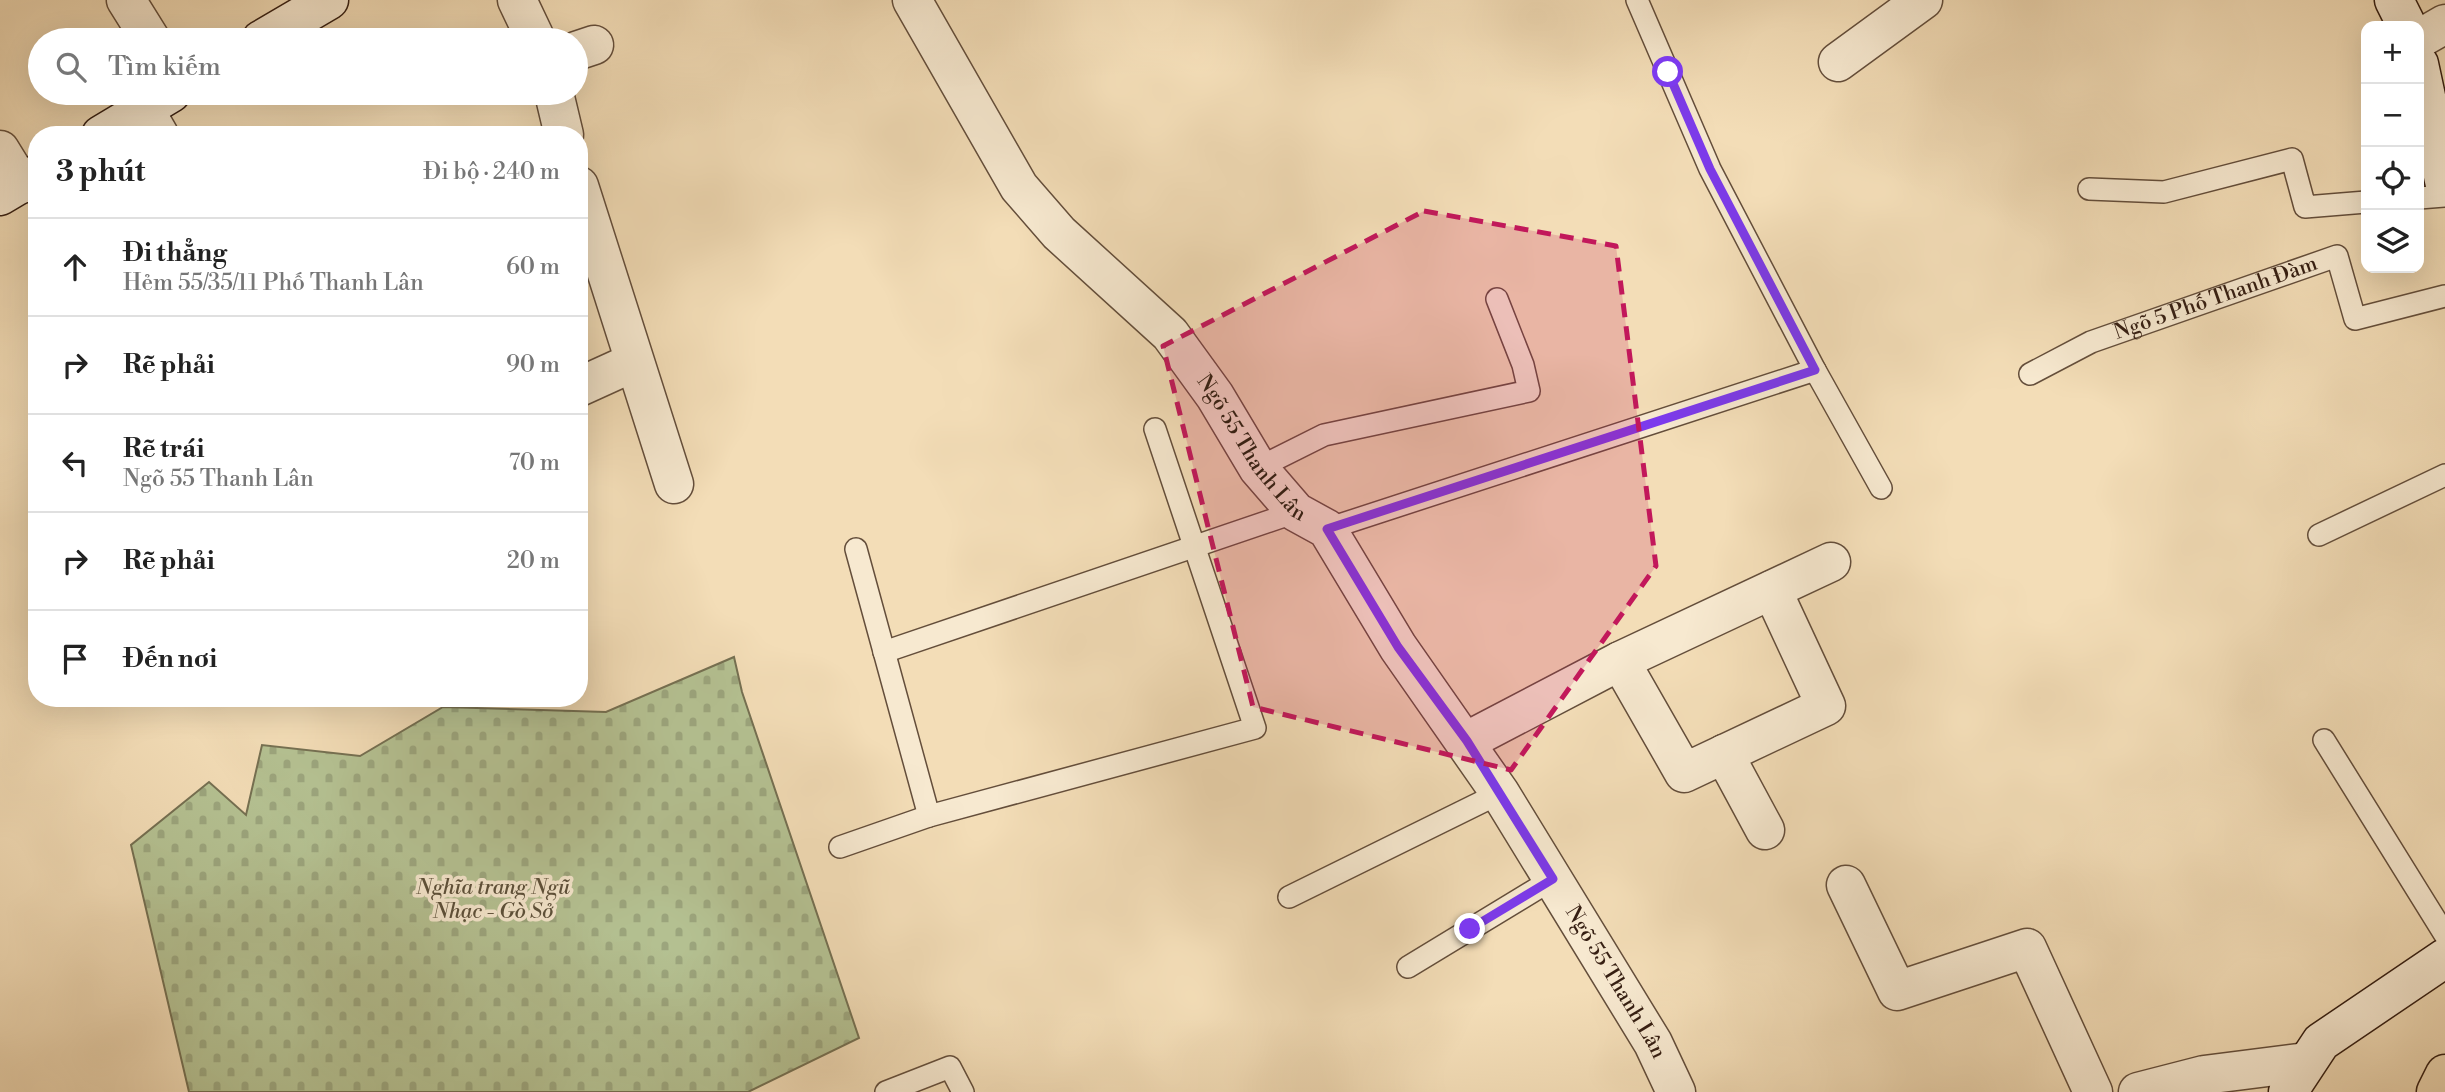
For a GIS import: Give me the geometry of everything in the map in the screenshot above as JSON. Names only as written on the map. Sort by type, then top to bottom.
[{"type":"main road","points":[[2436,1092],[2445,1074]]},
{"type":"street","points":[[125,0],[143,28]]},
{"type":"street","points":[[517,0],[530,28]]},
{"type":"street","name":"Ngõ 55 Thanh Lân","points":[[912,0],[1020,187],[1059,233],[1170,334],[1215,396],[1258,468],[1312,521],[1398,647],[1467,741],[1653,1043],[1676,1092]]},
{"type":"street","points":[[1838,62],[1923,0]]},
{"type":"street","points":[[2395,0],[2405,21]]},
{"type":"street","points":[[279,28],[315,3]]},
{"type":"street","points":[[2424,36],[2445,24]]},
{"type":"street","points":[[2423,84],[2445,185]]},
{"type":"street","points":[[557,105],[563,126]]},
{"type":"street","points":[[123,126],[158,112]]},
{"type":"street","points":[[0,150],[19,185]]},
{"type":"street","points":[[588,215],[674,484]]},
{"type":"street","points":[[588,383],[634,362]]},
{"type":"street","points":[[1467,741],[1620,661],[1831,562]]},
{"type":"street","points":[[1620,661],[1684,773],[1826,706],[1772,590]]},
{"type":"street","points":[[1724,754],[1765,830]]},
{"type":"street","points":[[1846,885],[1897,991],[2027,948],[2093,1092]]},
{"type":"street","points":[[2138,1092],[2204,1075],[2297,1077],[2321,1042],[2445,958]]},
{"type":"lane","points":[[1637,0],[1710,169],[1815,370],[1881,488]]},
{"type":"lane","points":[[2089,190],[2164,192],[2292,159],[2305,207],[2361,202]]},
{"type":"lane","points":[[2424,198],[2445,196]]},
{"type":"lane","name":"Ngõ 5 Phố Thanh Đàm","points":[[2030,374],[2091,342],[2337,256],[2356,319],[2445,296]]},
{"type":"lane","points":[[1258,468],[1324,435],[1529,391],[1497,299]]},
{"type":"lane","points":[[884,652],[1196,544],[1312,521],[1815,370]]},
{"type":"lane","points":[[840,847],[929,816],[1255,727],[1196,544],[1155,429]]},
{"type":"lane","points":[[2319,535],[2445,475]]},
{"type":"lane","points":[[856,549],[929,816]]},
{"type":"lane","points":[[2324,740],[2445,935]]},
{"type":"lane","points":[[1289,897],[1500,793]]},
{"type":"lane","points":[[1408,967],[1553,879]]},
{"type":"lane","points":[[886,1092],[950,1067],[963,1092]]},
{"type":"highlighted area","points":[[1424,211],[1616,246],[1656,566],[1511,770],[1253,707],[1163,346]]},
{"type":"green space","name":"Nghĩa trang Ngũ Nhạc - Gò Sở","points":[[734,657],[742,692],[859,1038],[748,1092],[189,1092],[131,845],[209,782],[246,815],[262,745],[360,756],[443,707],[606,712]]},
{"type":"route","points":[[1470,929],[1553,879],[1467,741],[1398,647],[1327,529],[1815,370],[1710,169],[1668,72]]}]
